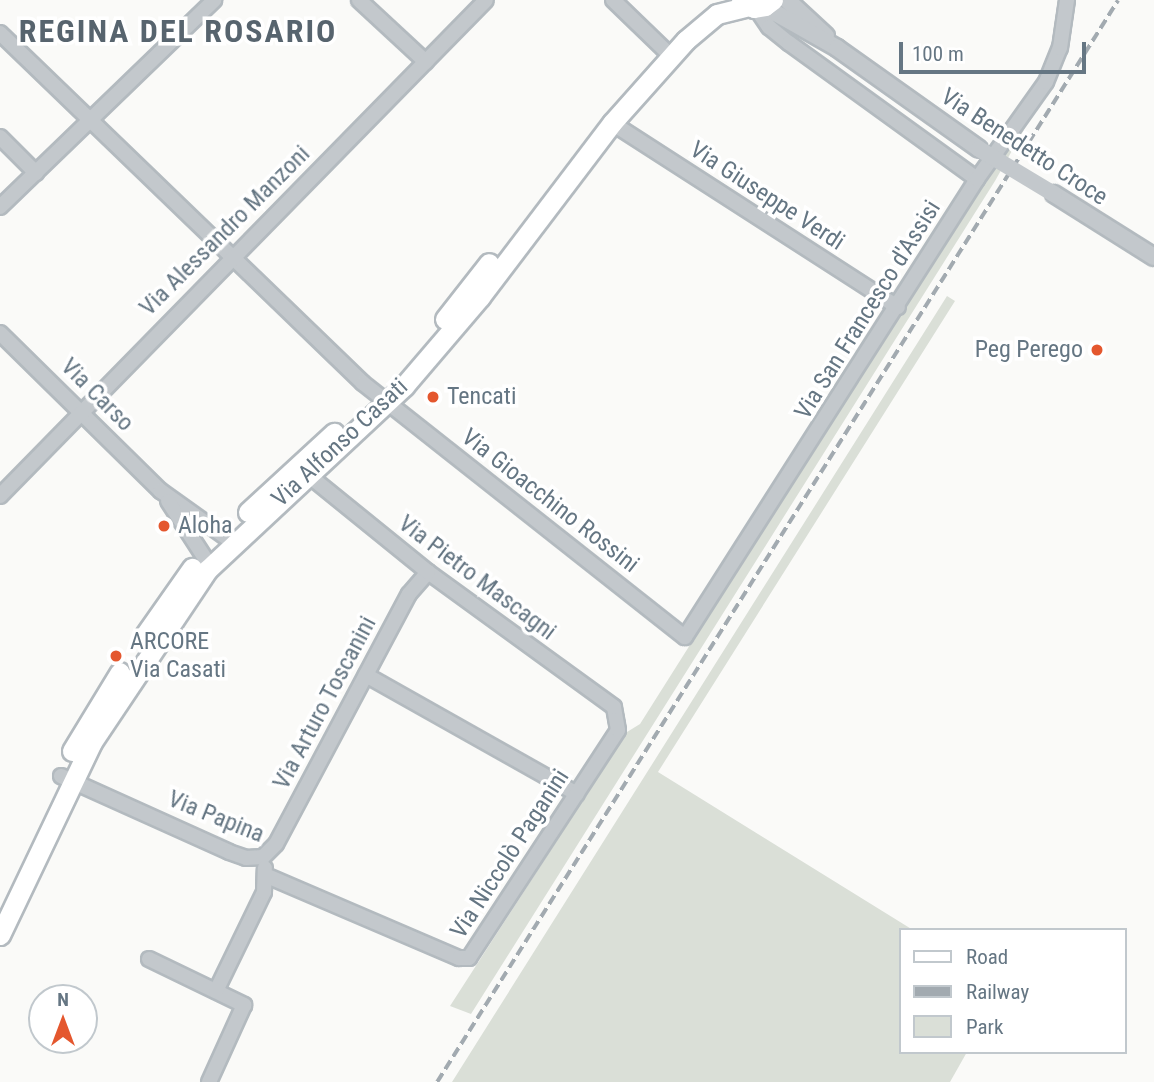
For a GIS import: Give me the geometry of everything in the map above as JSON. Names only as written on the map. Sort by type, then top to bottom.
[{"type":"main road","name":"Via Alfonso Casati","points":[[0,924],[14,883],[100,702],[173,593],[382,398],[472,307],[693,16],[715,0]]},
{"type":"main road","name":"Via Alfonso Casati","points":[[382,398],[576,152],[667,52],[711,18],[730,8],[755,3]]},
{"type":"main road","name":"Via Alfonso Casati","points":[[0,935],[25,887],[66,778]]},
{"type":"street","points":[[0,207],[214,0]]},
{"type":"street","points":[[359,0],[426,62]]},
{"type":"street","name":"Via Alessandro Manzoni","points":[[0,496],[80,411],[486,0]]},
{"type":"street","points":[[613,0],[667,52]]},
{"type":"street","name":"Via Benedetto Croce","points":[[787,0],[837,48]]},
{"type":"street","name":"Via San Francesco d'Assisi","points":[[685,637],[898,307],[977,179],[1046,82],[1060,48],[1067,0]]},
{"type":"street","points":[[755,3],[769,26],[789,43],[977,179]]},
{"type":"street","name":"Via Benedetto Croce","points":[[755,3],[837,48],[979,149],[1154,257]]},
{"type":"street","name":"Via Gioacchino Rossini","points":[[0,33],[230,258],[382,398],[685,637]]},
{"type":"street","name":"Via Giuseppe Verdi","points":[[612,123],[898,307]]},
{"type":"street","points":[[0,137],[36,173]]},
{"type":"street","name":"Via Carso","points":[[0,332],[161,491],[228,540]]},
{"type":"street","name":"Via Pietro Mascagni","points":[[303,471],[428,572],[614,707],[618,730]]},
{"type":"street","name":"Via Carso","points":[[161,491],[207,560]]},
{"type":"street","name":"Via Arturo Toscanini","points":[[263,857],[276,844],[409,594],[428,572]]},
{"type":"street","points":[[366,676],[577,794]]},
{"type":"street","name":"Via Niccolò Paganini","points":[[265,875],[459,958],[469,958],[618,730]]},
{"type":"street","name":"Via Papina","points":[[66,778],[229,852],[246,858],[263,857],[264,892],[216,991]]},
{"type":"street","points":[[149,959],[244,1005],[209,1082]]},
{"type":"green space","points":[[1027,124],[995,181],[471,1014],[450,1006],[627,732],[640,724],[982,183]]},
{"type":"green space","points":[[947,296],[955,301],[658,772],[910,928],[898,928],[898,1054],[966,1054],[950,1082],[452,1082]]},
{"type":"railway","points":[[437,1082],[1118,0]]},
{"type":"place","name":"Peg Perego","points":[[1097,350]]},
{"type":"place","name":"Tencati","points":[[433,397]]},
{"type":"place","name":"Aloha","points":[[164,526]]},
{"type":"place","name":"ARCORE Via Casati","points":[[116,656]]},
{"type":"district","name":"REGINA DEL ROSARIO","points":[[178,31]]}]
